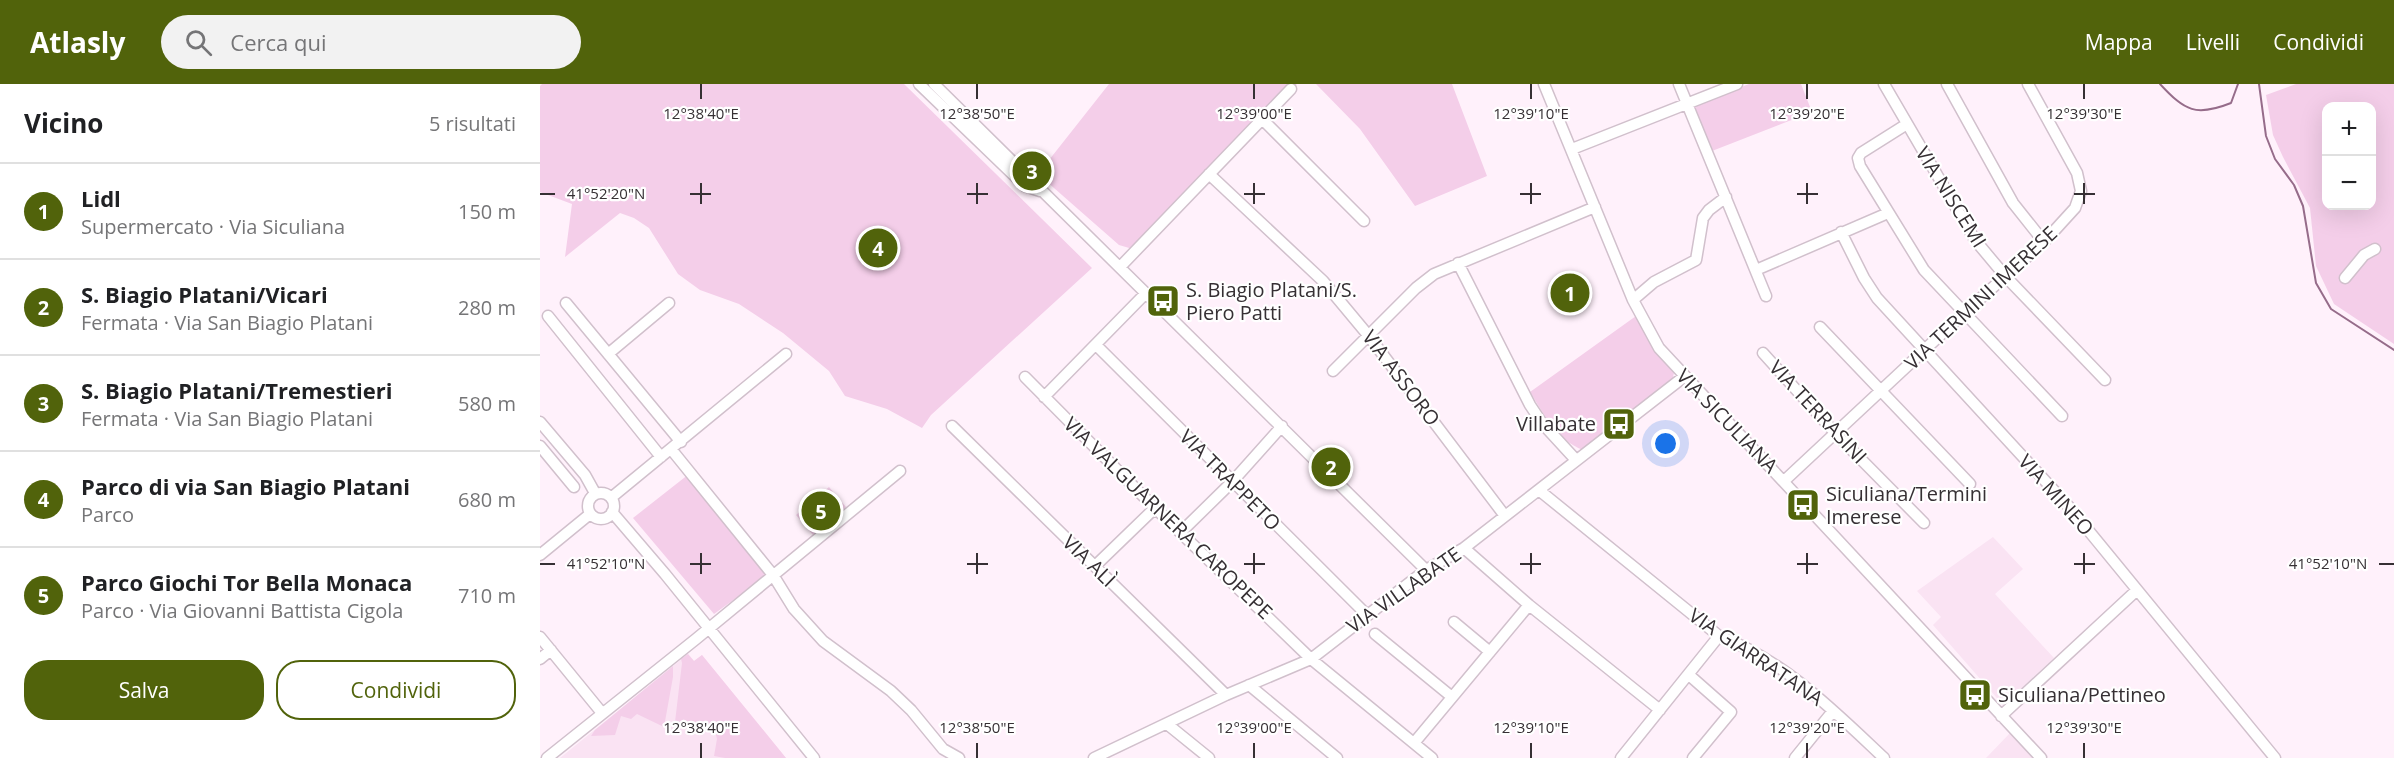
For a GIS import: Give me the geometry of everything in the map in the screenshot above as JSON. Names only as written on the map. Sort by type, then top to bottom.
[{"type":"street","points":[[918,84],[1025,186],[1044,193]]},
{"type":"street","points":[[934,84],[1426,570]]},
{"type":"street","name":"VIA SICULIANA","points":[[1544,84],[1633,300],[1656,344],[2041,758]]},
{"type":"street","points":[[1679,84],[1766,296]]},
{"type":"street","points":[[1572,149],[1737,84]]},
{"type":"street","name":"VIA NISCEMI","points":[[1884,84],[1972,236],[2006,277],[2105,380]]},
{"type":"street","points":[[1947,84],[2010,199],[2044,242]]},
{"type":"street","name":"VIA TERMINI IMERESE","points":[[1784,481],[1964,313],[2044,242],[2075,208],[2080,197],[2080,185],[2074,168],[2028,84]]},
{"type":"street","points":[[1120,267],[1291,89]]},
{"type":"street","points":[[1263,120],[1364,221]]},
{"type":"street","points":[[1906,124],[1863,151],[1858,158],[1860,166],[1924,270],[2062,416]]},
{"type":"street","name":"VIA ASSORO","points":[[1209,174],[1323,281],[1368,335],[1505,516]]},
{"type":"street","points":[[1633,300],[1654,282],[1694,262],[1699,253],[1699,233],[1703,218],[1709,210],[1726,197]]},
{"type":"street","points":[[1333,371],[1416,288],[1434,274],[1595,207]]},
{"type":"street","points":[[1756,270],[1888,213]]},
{"type":"street","name":"VIA MINEO","points":[[1841,232],[1870,288],[2070,508],[2275,758]]},
{"type":"street","points":[[2345,278],[2364,255],[2375,249]]},
{"type":"street","points":[[1458,263],[1530,405],[1542,423],[1576,460]]},
{"type":"street","points":[[1044,397],[1146,293]]},
{"type":"street","points":[[566,303],[608,354],[773,575],[794,609],[823,641],[891,691],[911,710],[943,749],[959,758]]},
{"type":"street","points":[[608,354],[669,303]]},
{"type":"street","points":[[548,316],[661,458]]},
{"type":"street","points":[[1820,327],[1970,484]]},
{"type":"street","name":"VIA TRAPPETO","points":[[1096,345],[1366,614]]},
{"type":"street","name":"VIA TERRASINI","points":[[1763,353],[1836,434],[1924,523]]},
{"type":"street","points":[[612,497],[786,354]]},
{"type":"street","name":"VIA VILLABATE","points":[[1095,758],[1226,695],[1311,658],[1426,570],[1464,548],[1685,376]]},
{"type":"street","name":"VIA VALGUARNERA CAROPEPE","points":[[1025,377],[1155,508],[1311,658],[1432,758]]},
{"type":"street","points":[[540,422],[585,476],[595,494]]},
{"type":"street","name":"VIA ALÌ","points":[[952,426],[1226,695]]},
{"type":"street","points":[[1181,532],[1232,482],[1282,426]]},
{"type":"street","points":[[540,446],[574,487]]},
{"type":"street","points":[[548,456],[560,446]]},
{"type":"street","points":[[547,758],[900,471]]},
{"type":"street","name":"VIA GIARRATANA","points":[[1540,490],[1719,636],[1747,648],[1776,666],[1833,711],[1884,758]]},
{"type":"street","points":[[605,493],[612,497],[614,504],[612,512],[601,519],[590,514],[587,508],[589,499],[595,494],[605,493]]},
{"type":"street","points":[[1095,566],[1155,508]]},
{"type":"street","points":[[612,512],[814,758]]},
{"type":"street","points":[[540,555],[590,514]]},
{"type":"street","points":[[1464,548],[1529,605],[1660,710]]},
{"type":"street","points":[[2001,716],[2137,590]]},
{"type":"street","points":[[1414,743],[1529,605]]},
{"type":"street","points":[[1454,622],[1490,652]]},
{"type":"street","points":[[1375,634],[1452,698]]},
{"type":"street","points":[[540,636],[602,713]]},
{"type":"street","points":[[1621,758],[1719,636]]},
{"type":"street","points":[[540,659],[551,650]]},
{"type":"street","points":[[1689,675],[1731,712],[1693,758]]},
{"type":"street","points":[[1249,686],[1337,758]]},
{"type":"street","points":[[1795,758],[1833,711]]},
{"type":"street","points":[[1167,724],[1209,758]]},
{"type":"shaded area","points":[[542,84],[904,84],[1092,268],[931,415],[922,428],[887,409],[845,396],[829,371],[783,333],[739,304],[700,290],[678,274],[649,228],[634,218],[620,213],[565,257],[572,204],[540,192],[540,86]]},
{"type":"shaded area","points":[[1109,84],[1297,84],[1136,250],[1119,245],[1038,174]]},
{"type":"shaded area","points":[[1316,84],[1452,84],[1487,176],[1415,206],[1360,129]]},
{"type":"shaded area","points":[[1749,84],[1801,84],[1812,112],[1712,151],[1693,106]]},
{"type":"shaded area","points":[[2296,84],[2394,84],[2394,344],[2334,304],[2316,266],[2310,208],[2273,135],[2266,95]]},
{"type":"shaded area","points":[[1636,316],[1674,373],[1671,385],[1583,450],[1559,434],[1530,392]]},
{"type":"shaded area","points":[[689,474],[769,574],[714,614],[633,518]]},
{"type":"shaded area","points":[[829,487],[846,507],[813,535],[796,515]]},
{"type":"shaded area","points":[[1993,537],[2023,569],[1995,594],[2054,658],[2003,705],[1933,625],[1941,617],[1917,591]]},
{"type":"shaded area","points":[[688,654],[694,661],[702,655],[786,758],[560,758]]},
{"type":"shaded area","points":[[688,654],[694,661],[702,655],[786,758],[714,756],[717,739],[715,731],[697,722],[684,725],[675,722],[681,659]]},
{"type":"shaded area","points":[[673,666],[664,727],[637,714],[631,719],[621,716],[615,735],[591,736],[595,730]]},
{"type":"shaded area","points":[[2011,732],[2034,758],[1986,758]]},
{"type":"waterway","points":[[2160,84],[2184,106],[2200,110],[2209,110],[2231,103],[2238,84]]},
{"type":"waterway","points":[[2259,84],[2266,136],[2275,159],[2294,185],[2303,206],[2316,283],[2331,309],[2394,350]]},
{"type":"place","name":"S. Biagio Platani/Tremestieri","points":[[1032,171]]},
{"type":"place","name":"Parco di via San Biagio Platani","points":[[878,248]]},
{"type":"place","name":"Lidl","points":[[1570,293]]},
{"type":"place","name":"S. Biagio Platani/S. Piero Patti","points":[[1163,301]]},
{"type":"place","name":"Villabate","points":[[1619,424]]},
{"type":"place","name":"S. Biagio Platani/Vicari","points":[[1331,467]]},
{"type":"place","name":"Siculiana/Termini Imerese","points":[[1803,505]]},
{"type":"place","name":"Parco Giochi Tor Bella Monaca","points":[[821,511]]},
{"type":"place","name":"Siculiana/Pettineo","points":[[1975,695]]}]
